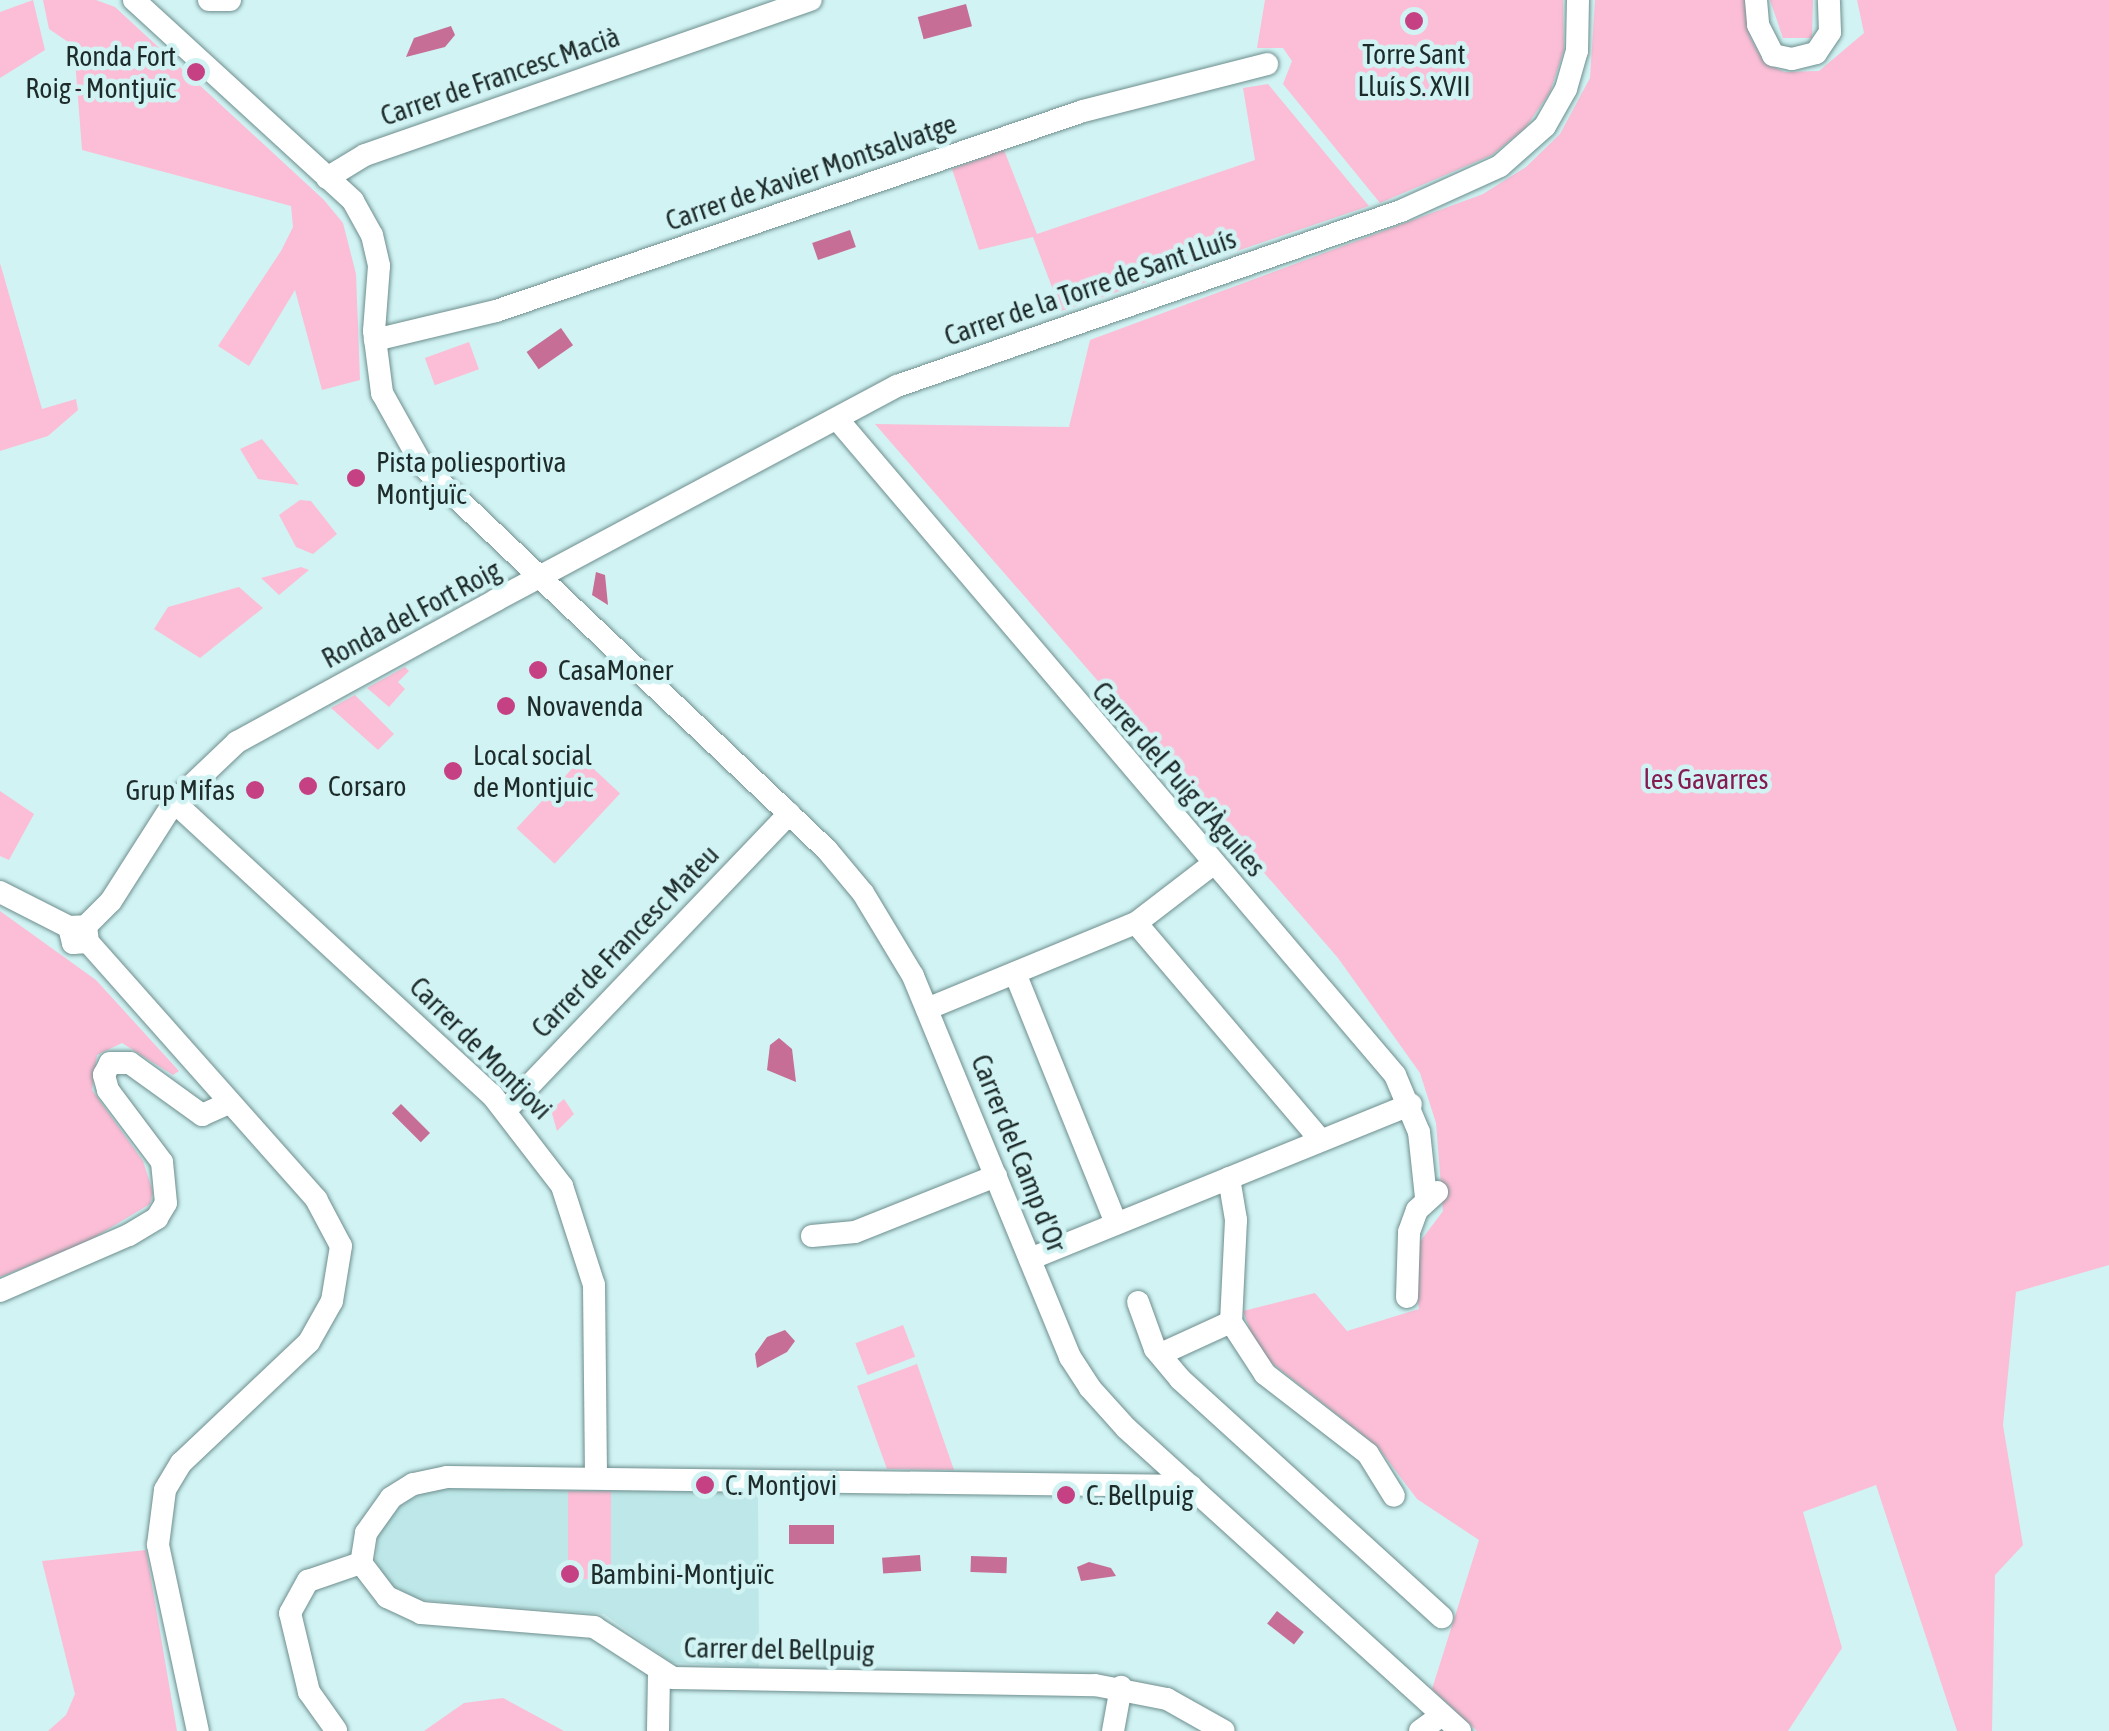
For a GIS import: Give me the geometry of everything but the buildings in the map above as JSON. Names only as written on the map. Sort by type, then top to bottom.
[{"type":"street","name":"Ronda del Fort Roig","points":[[81,931],[111,900],[174,802],[238,742],[540,580],[415,454],[382,392],[375,340],[378,266],[372,235],[352,201],[134,0]]},
{"type":"street","points":[[209,0],[230,0]]},
{"type":"street","name":"Carrer de Francesc Macià","points":[[326,178],[365,154],[811,0]]},
{"type":"street","name":"Carrer de la Torre de Sant Lluís","points":[[540,580],[913,380],[1402,211],[1486,174],[1530,142],[1556,108],[1577,51],[1578,0]]},
{"type":"street","points":[[1756,0],[1758,24],[1773,56],[1816,53],[1830,32],[1829,0]]},
{"type":"street","name":"Carrer de Xavier Montsalvatge","points":[[375,340],[496,312],[1083,110],[1267,64]]},
{"type":"street","name":"Carrer del Puig d'Àguiles","points":[[838,420],[1395,1075],[1411,1104],[1432,1194],[1409,1232],[1406,1297]]},
{"type":"street","name":"Carrer del Camp d'Or","points":[[540,580],[789,814],[863,892],[927,1009],[1084,1380],[1191,1486],[1460,1731]]},
{"type":"street","name":"Carrer de Montjovi","points":[[174,802],[506,1110],[562,1186],[587,1248],[597,1335],[596,1476]]},
{"type":"street","name":"Carrer de Francesc Mateu","points":[[506,1110],[789,814]]},
{"type":"street","points":[[927,1009],[1136,923],[1212,864]]},
{"type":"street","points":[[0,892],[81,931],[330,1217],[340,1263],[332,1301],[309,1342],[181,1463],[165,1490],[158,1545],[198,1731]]},
{"type":"street","points":[[1136,923],[1322,1140]]},
{"type":"street","points":[[1015,973],[1116,1223]]},
{"type":"street","points":[[0,1291],[129,1235],[156,1218],[166,1202],[162,1162],[108,1090],[104,1075],[110,1063],[142,1070],[202,1115],[228,1103]]},
{"type":"street","points":[[1030,1259],[1411,1104]]},
{"type":"street","points":[[812,1236],[855,1232],[996,1176]]},
{"type":"street","points":[[1229,1178],[1236,1220],[1231,1322],[1265,1374],[1368,1454],[1394,1496]]},
{"type":"street","points":[[1138,1302],[1162,1354],[1180,1379],[1442,1617]]},
{"type":"street","points":[[1162,1354],[1231,1322]]},
{"type":"street","points":[[336,1730],[308,1692],[290,1613],[308,1580],[360,1564],[374,1520],[413,1484],[447,1476],[596,1476],[1191,1486]]},
{"type":"street","name":"Carrer del Bellpuig","points":[[360,1564],[387,1597],[421,1614],[594,1628],[659,1672],[689,1679],[1120,1687],[1189,1708],[1224,1731]]},
{"type":"street","points":[[658,1731],[659,1672]]},
{"type":"street","points":[[1114,1731],[1120,1687]]},
{"type":"street","points":[[1420,1731],[1442,1715]]},
{"type":"shaded area","points":[[966,4],[972,26],[924,39],[918,17]]},
{"type":"shaded area","points":[[451,26],[455,35],[445,47],[406,57],[414,38]]},
{"type":"shaded area","points":[[850,230],[856,247],[818,260],[812,243]]},
{"type":"shaded area","points":[[561,328],[573,345],[539,369],[527,352]]},
{"type":"shaded area","points":[[596,572],[605,575],[608,605],[592,595]]},
{"type":"shaded area","points":[[779,1038],[792,1049],[796,1082],[767,1070],[770,1045]]},
{"type":"shaded area","points":[[401,1104],[430,1133],[421,1142],[392,1113]]},
{"type":"shaded area","points":[[785,1330],[795,1341],[787,1352],[757,1368],[755,1354],[767,1337]]},
{"type":"shaded area","name":"Bambini-Montjuïc","points":[[435,1487],[758,1489],[759,1667],[672,1663],[604,1614],[419,1600],[390,1584],[376,1563],[378,1534],[390,1510]]},
{"type":"shaded area","points":[[789,1525],[834,1525],[834,1544],[789,1544]]},
{"type":"shaded area","points":[[920,1555],[921,1571],[883,1574],[882,1558]]},
{"type":"shaded area","points":[[971,1556],[1007,1557],[1006,1573],[970,1572]]},
{"type":"shaded area","points":[[1089,1562],[1111,1568],[1116,1576],[1081,1581],[1077,1567]]},
{"type":"shaded area","points":[[1277,1611],[1304,1632],[1294,1645],[1267,1624]]},
{"type":"green space","points":[[33,0],[45,50],[0,78],[0,12]]},
{"type":"green space","points":[[43,0],[96,0],[115,7],[324,200],[343,223],[356,274],[360,380],[322,390],[295,290],[249,366],[218,346],[281,251],[293,227],[291,206],[82,150],[74,46],[49,29]]},
{"type":"green space","points":[[1265,0],[1563,0],[1564,50],[1550,92],[1526,127],[1492,155],[1380,203],[1283,84],[1292,61],[1283,48],[1257,48]]},
{"type":"green space","name":"les Gavarres","points":[[1595,0],[1745,0],[1750,37],[1765,64],[1785,72],[1819,71],[1864,33],[1857,0],[2109,0],[2109,1265],[2016,1292],[2003,1425],[2023,1545],[1995,1575],[1992,1731],[1957,1731],[1876,1485],[1803,1512],[1842,1648],[1788,1731],[1477,1731],[1432,1689],[1479,1540],[1417,1499],[1377,1446],[1258,1352],[1243,1311],[1315,1293],[1347,1331],[1419,1309],[1413,1272],[1419,1243],[1443,1211],[1436,1123],[1420,1073],[1338,958],[875,424],[1069,427],[1090,340],[1483,194],[1526,167],[1560,134],[1590,78]]},
{"type":"green space","points":[[1770,0],[1813,0],[1812,38],[1783,38]]},
{"type":"green space","points":[[1268,84],[1369,206],[1061,311],[1033,237],[979,250],[952,169],[1004,150],[1037,234],[1255,160],[1243,88]]},
{"type":"green space","points":[[0,263],[42,409],[76,399],[78,410],[48,436],[0,451]]},
{"type":"green space","points":[[469,342],[479,369],[435,385],[425,358]]},
{"type":"green space","points":[[262,439],[299,485],[258,479],[240,449]]},
{"type":"green space","points":[[300,500],[311,501],[337,534],[313,554],[296,547],[279,515]]},
{"type":"green space","points":[[301,567],[309,570],[279,595],[261,578]]},
{"type":"green space","points":[[239,587],[263,608],[200,658],[154,629],[168,607]]},
{"type":"green space","points":[[405,667],[409,671],[398,682],[405,689],[389,707],[367,688]]},
{"type":"green space","points":[[355,695],[394,734],[378,750],[331,708]]},
{"type":"green space","points":[[582,758],[620,793],[555,864],[517,828]]},
{"type":"green space","points":[[0,791],[34,814],[9,860],[0,856]]},
{"type":"green space","points":[[0,911],[96,980],[179,1071],[173,1075],[122,1043],[97,1055],[92,1090],[143,1161],[153,1192],[150,1204],[85,1243],[0,1277]]},
{"type":"green space","points":[[564,1099],[574,1114],[557,1131],[551,1110]]},
{"type":"green space","points":[[903,1325],[915,1357],[868,1375],[855,1343]]},
{"type":"green space","points":[[917,1364],[954,1470],[887,1469],[857,1386]]},
{"type":"green space","points":[[568,1491],[611,1491],[611,1579],[568,1579]]},
{"type":"green space","points":[[146,1550],[177,1731],[48,1731],[66,1715],[75,1694],[42,1561]]},
{"type":"green space","points":[[503,1698],[564,1731],[424,1731],[464,1703]]},
{"type":"place","name":"Torre Sant Lluís S. XVII","points":[[1414,21]]},
{"type":"place","name":"Ronda Fort Roig - Montjuïc","points":[[196,72]]},
{"type":"place","name":"Pista poliesportiva Montjuïc","points":[[356,478]]},
{"type":"place","name":"CasaMoner","points":[[538,670]]},
{"type":"place","name":"Novavenda","points":[[506,706]]},
{"type":"place","name":"Local social de Montjuic","points":[[453,771]]},
{"type":"place","name":"Corsaro","points":[[308,786]]},
{"type":"place","name":"Grup Mifas","points":[[255,790]]},
{"type":"place","name":"C. Montjovi","points":[[705,1485]]},
{"type":"place","name":"C. Bellpuig","points":[[1066,1495]]},
{"type":"place","name":"Bambini-Montjuïc","points":[[570,1574]]}]
